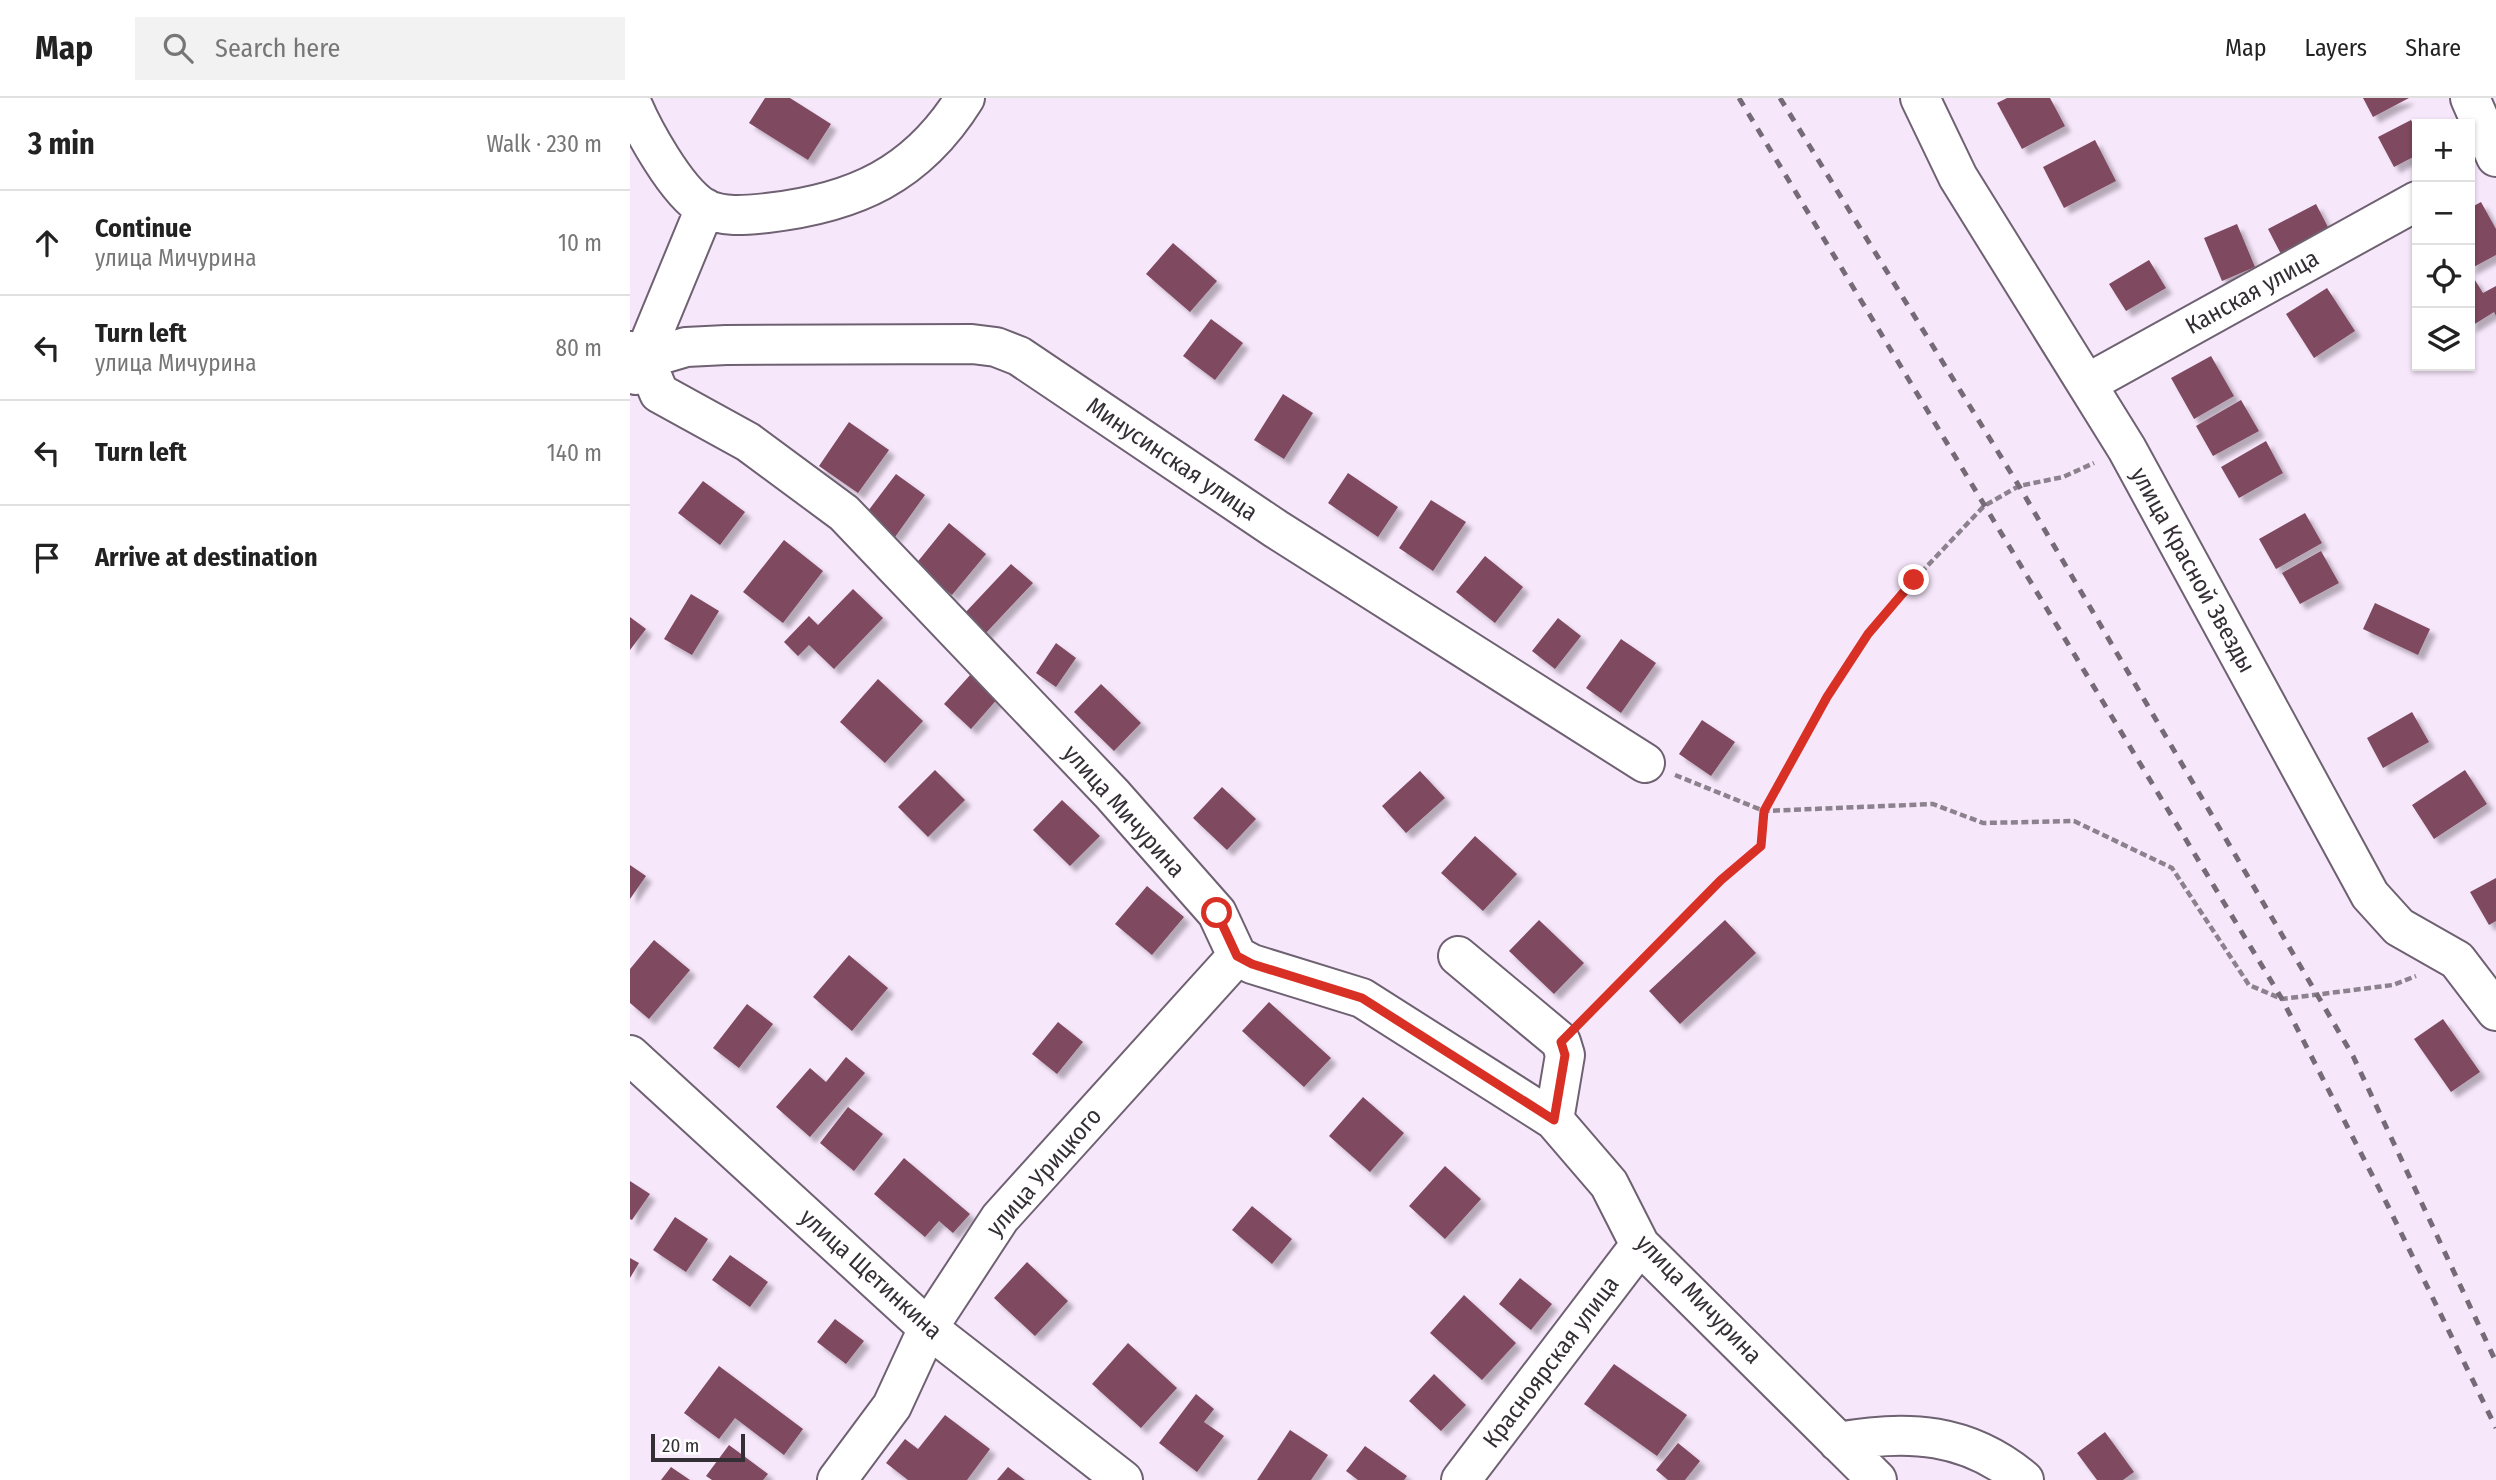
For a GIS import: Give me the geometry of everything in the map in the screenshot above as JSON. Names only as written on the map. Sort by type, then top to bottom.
[{"type":"street","points":[[630,99],[638,119],[687,193],[705,208],[725,214],[747,215],[825,204],[864,191],[911,163],[948,125],[965,98]]},
{"type":"street","name":"улица Красной Звезды","points":[[1920,98],[1958,177],[2127,449],[2370,895],[2399,927],[2457,960],[2496,1011]]},
{"type":"street","points":[[2470,98],[2496,158],[2475,169]]},
{"type":"street","name":"Канская улица","points":[[2088,383],[2412,204]]},
{"type":"street","points":[[635,366],[705,208]]},
{"type":"street","name":"Минусинская улица","points":[[635,366],[687,347],[726,345],[972,344],[996,347],[1019,356],[1276,529],[1645,762]]},
{"type":"street","name":"улица Мичурина","points":[[635,366],[659,393],[748,442],[844,513],[1112,794],[1217,913],[1237,956],[1252,964],[1362,998],[1554,1120],[1609,1184],[1640,1244],[1877,1480]]},
{"type":"street","name":"улица Урицкого","points":[[836,1480],[892,1406],[928,1328],[1000,1218],[1237,956]]},
{"type":"street","points":[[1458,956],[1561,1042],[1565,1055],[1554,1120]]},
{"type":"street","points":[[2457,960],[2496,965]]},
{"type":"street","name":"улица Щетинкина","points":[[630,1055],[928,1328],[1123,1480]]},
{"type":"street","name":"Красноярская улица","points":[[1461,1480],[1640,1244]]},
{"type":"street","points":[[1838,1442],[1897,1434],[1968,1444],[1992,1456],[2024,1480]]},
{"type":"path","points":[[1561,1042],[1721,880],[1761,846],[1764,811],[1827,697],[1868,634],[1984,506],[2019,486],[2063,477],[2127,449]]},
{"type":"path","points":[[1645,762],[1764,811],[1933,804],[1983,823],[2074,821],[2172,868],[2249,985],[2282,999],[2393,985],[2457,960]]},
{"type":"building","points":[[765,98],[790,98],[831,124],[808,160],[749,123]]},
{"type":"building","points":[[2007,98],[2050,98],[2065,126],[2022,149],[1997,103]]},
{"type":"building","points":[[2363,98],[2409,98],[2373,117]]},
{"type":"building","points":[[2411,120],[2412,158],[2394,167],[2378,137]]},
{"type":"building","points":[[2095,140],[2116,181],[2064,208],[2043,167]]},
{"type":"building","points":[[2481,202],[2496,229],[2496,255],[2475,266],[2475,245],[2475,205]]},
{"type":"building","points":[[2316,204],[2330,231],[2282,256],[2268,229]]},
{"type":"building","points":[[2237,224],[2255,267],[2222,281],[2204,238]]},
{"type":"building","points":[[1173,243],[1217,281],[1190,312],[1146,274]]},
{"type":"building","points":[[2149,260],[2166,288],[2126,311],[2109,284]]},
{"type":"building","points":[[2475,280],[2483,293],[2496,286],[2496,316],[2494,312],[2475,324]]},
{"type":"building","points":[[2327,288],[2355,331],[2314,358],[2286,314]]},
{"type":"building","points":[[1211,319],[1243,343],[1215,380],[1183,356]]},
{"type":"building","points":[[2211,356],[2234,396],[2194,419],[2171,378]]},
{"type":"building","points":[[1283,394],[1313,413],[1284,459],[1254,440]]},
{"type":"building","points":[[2241,400],[2259,431],[2213,456],[2196,426]]},
{"type":"building","points":[[849,422],[889,450],[858,493],[819,466]]},
{"type":"building","points":[[2266,441],[2283,473],[2239,498],[2221,467]]},
{"type":"building","points":[[1348,473],[1398,507],[1378,537],[1328,503]]},
{"type":"building","points":[[896,474],[925,495],[895,537],[865,515]]},
{"type":"building","points":[[703,481],[745,512],[720,545],[678,513]]},
{"type":"building","points":[[1431,500],[1466,522],[1433,571],[1399,548]]},
{"type":"building","points":[[2305,513],[2322,543],[2276,569],[2259,539]]},
{"type":"building","points":[[949,523],[986,554],[952,595],[915,565]]},
{"type":"building","points":[[784,540],[823,571],[783,623],[743,592]]},
{"type":"building","points":[[2321,551],[2339,583],[2300,604],[2282,573]]},
{"type":"building","points":[[1485,556],[1523,587],[1495,623],[1456,592]]},
{"type":"building","points":[[1011,564],[1033,583],[984,635],[963,615]]},
{"type":"building","points":[[853,589],[883,618],[834,669],[809,645],[798,656],[784,642],[809,616],[818,625]]},
{"type":"building","points":[[691,594],[719,611],[692,655],[664,639]]},
{"type":"building","points":[[2375,603],[2430,629],[2418,655],[2363,629]]},
{"type":"building","points":[[630,617],[646,629],[630,650]]},
{"type":"building","points":[[1558,618],[1581,636],[1555,669],[1532,651]]},
{"type":"building","points":[[1621,639],[1656,663],[1621,713],[1586,688]]},
{"type":"building","points":[[1056,643],[1076,658],[1056,687],[1036,673]]},
{"type":"building","points":[[971,674],[999,697],[971,729],[944,704]]},
{"type":"building","points":[[878,679],[923,721],[885,763],[840,722]]},
{"type":"building","points":[[1101,684],[1141,723],[1114,751],[1074,712]]},
{"type":"building","points":[[2412,712],[2429,742],[2383,768],[2367,738]]},
{"type":"building","points":[[1702,720],[1735,742],[1711,776],[1679,754]]},
{"type":"building","points":[[935,770],[965,800],[928,837],[898,807]]},
{"type":"building","points":[[2465,770],[2487,804],[2434,839],[2412,805]]},
{"type":"building","points":[[1420,771],[1445,798],[1406,833],[1382,806]]},
{"type":"building","points":[[1222,787],[1256,819],[1227,850],[1193,818]]},
{"type":"building","points":[[1062,800],[1100,836],[1070,866],[1033,830]]},
{"type":"building","points":[[1475,836],[1517,874],[1483,911],[1441,873]]},
{"type":"building","points":[[630,865],[646,876],[630,899]]},
{"type":"building","points":[[2496,878],[2496,921],[2489,925],[2470,892]]},
{"type":"building","points":[[1147,886],[1184,917],[1152,955],[1115,924]]},
{"type":"building","points":[[1539,920],[1584,963],[1554,994],[1509,951]]},
{"type":"building","points":[[1725,920],[1756,953],[1680,1024],[1649,991]]},
{"type":"building","points":[[654,940],[690,970],[649,1019],[630,1003],[630,969]]},
{"type":"building","points":[[849,955],[888,988],[852,1031],[813,997]]},
{"type":"building","points":[[1269,1002],[1331,1058],[1304,1087],[1242,1031]]},
{"type":"building","points":[[747,1004],[773,1024],[739,1068],[713,1048]]},
{"type":"building","points":[[2443,1019],[2480,1072],[2451,1092],[2414,1039]]},
{"type":"building","points":[[1058,1022],[1083,1042],[1057,1074],[1032,1054]]},
{"type":"building","points":[[846,1057],[865,1073],[810,1137],[776,1107],[810,1068],[826,1082]]},
{"type":"building","points":[[1363,1097],[1404,1133],[1370,1172],[1329,1136]]},
{"type":"building","points":[[848,1107],[883,1134],[854,1171],[820,1143]]},
{"type":"building","points":[[904,1158],[970,1214],[953,1233],[939,1221],[925,1237],[874,1194]]},
{"type":"building","points":[[1445,1166],[1481,1199],[1445,1239],[1409,1206]]},
{"type":"building","points":[[630,1181],[650,1194],[632,1220],[630,1219]]},
{"type":"building","points":[[1252,1206],[1292,1239],[1272,1264],[1232,1230]]},
{"type":"building","points":[[675,1217],[708,1239],[686,1272],[653,1250]]},
{"type":"building","points":[[730,1255],[768,1282],[750,1307],[712,1280]]},
{"type":"building","points":[[630,1258],[639,1263],[630,1278]]},
{"type":"building","points":[[1027,1262],[1068,1301],[1035,1336],[994,1298]]},
{"type":"building","points":[[1520,1278],[1552,1304],[1531,1330],[1499,1304]]},
{"type":"building","points":[[1464,1295],[1516,1343],[1482,1380],[1430,1333]]},
{"type":"building","points":[[835,1319],[864,1341],[846,1364],[817,1342]]},
{"type":"building","points":[[1128,1343],[1177,1388],[1141,1428],[1092,1384]]},
{"type":"building","points":[[1614,1364],[1687,1415],[1657,1456],[1584,1404]]},
{"type":"building","points":[[719,1366],[803,1429],[784,1455],[735,1418],[719,1439],[684,1413]]},
{"type":"building","points":[[1434,1374],[1466,1405],[1441,1431],[1409,1401]]},
{"type":"building","points":[[1196,1394],[1214,1409],[1204,1422],[1224,1436],[1197,1472],[1159,1443]]},
{"type":"building","points":[[945,1415],[990,1449],[967,1480],[908,1480],[886,1463],[905,1439],[918,1449]]},
{"type":"building","points":[[1290,1430],[1328,1455],[1311,1480],[1257,1480]]},
{"type":"building","points":[[2105,1432],[2134,1472],[2123,1480],[2097,1480],[2077,1453]]},
{"type":"building","points":[[1678,1443],[1700,1461],[1685,1480],[1668,1480],[1656,1470]]},
{"type":"building","points":[[729,1445],[768,1474],[763,1480],[712,1480],[706,1476]]},
{"type":"building","points":[[1365,1446],[1407,1476],[1404,1480],[1358,1480],[1346,1471]]},
{"type":"building","points":[[671,1467],[690,1480],[661,1480]]},
{"type":"building","points":[[1008,1467],[1025,1480],[997,1480]]},
{"type":"railway","points":[[1739,98],[2282,999],[2388,1206],[2496,1428]]},
{"type":"railway","points":[[1780,98],[2019,486],[2353,1056],[2496,1362]]},
{"type":"route","points":[[1217,913],[1237,956],[1252,964],[1362,998],[1554,1120],[1565,1055],[1561,1042],[1721,880],[1761,846],[1764,811],[1827,697],[1868,634],[1914,580]]}]
